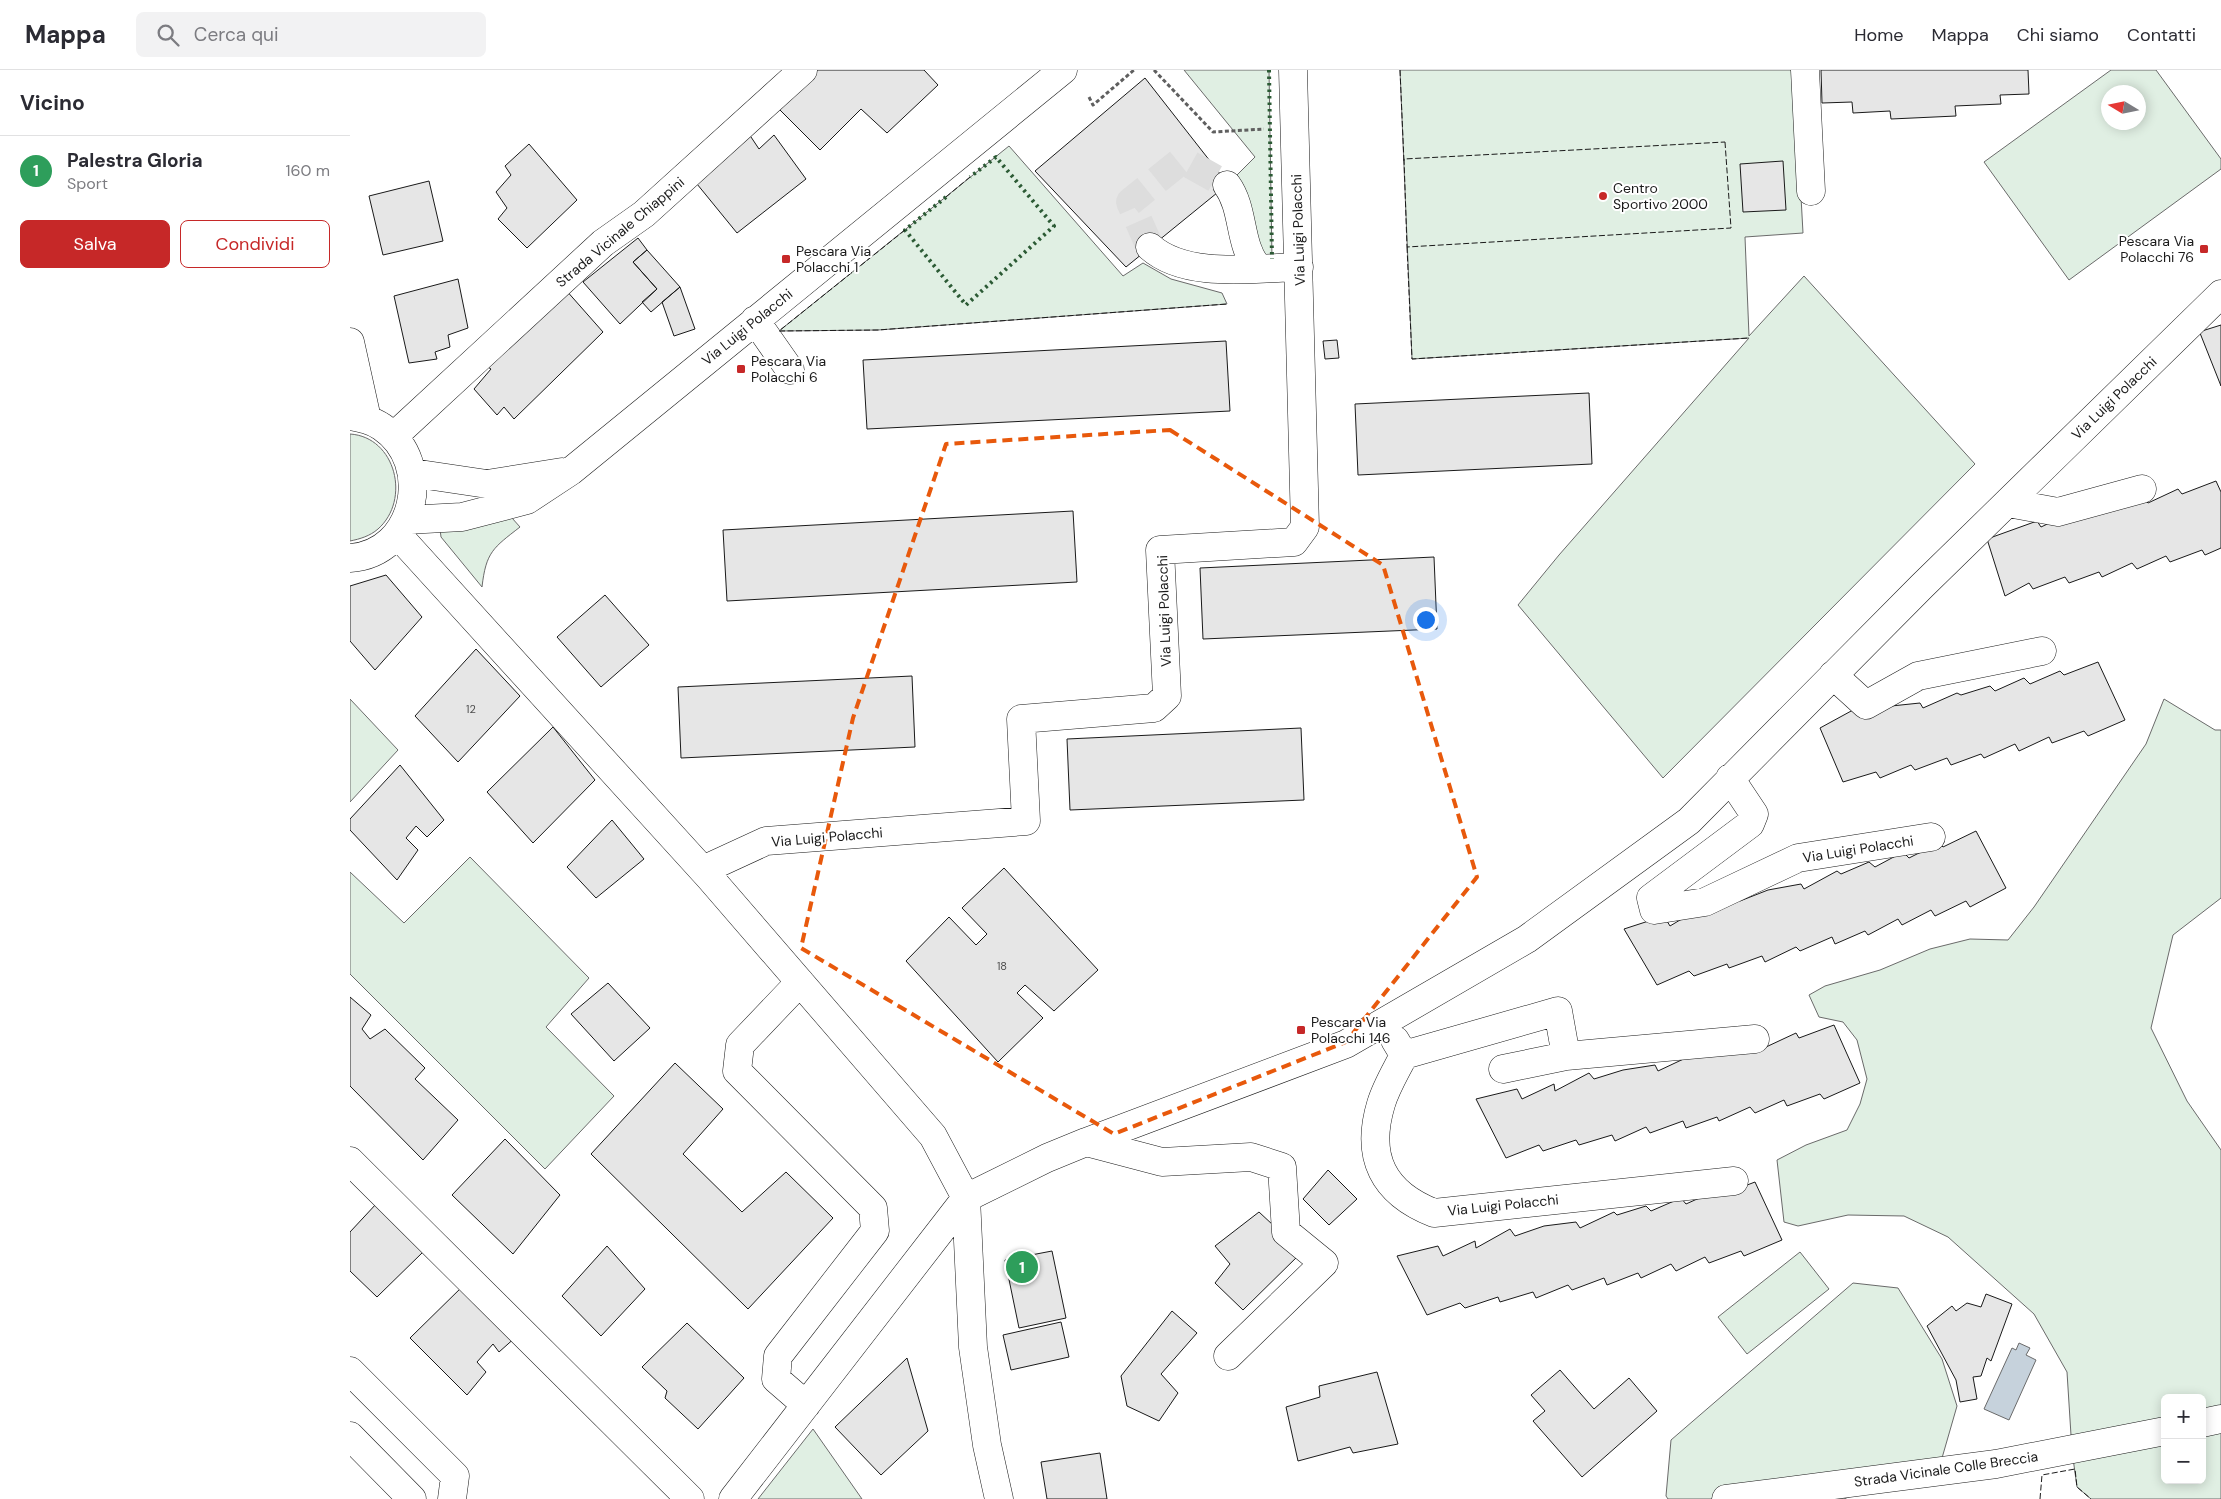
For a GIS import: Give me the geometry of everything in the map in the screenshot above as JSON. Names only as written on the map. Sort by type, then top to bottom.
[{"type":"street","name":"Strada Vicinale Chiappini","points":[[394,436],[603,243],[644,214],[803,70]]},
{"type":"street","name":"Via Luigi Polacchi","points":[[402,527],[462,517],[527,500],[571,471],[1063,70]]},
{"type":"street","name":"Via Luigi Polacchi","points":[[702,870],[766,841],[1026,821],[1021,719],[1154,708],[1167,696],[1160,550],[1294,542],[1305,527],[1293,70]]},
{"type":"street","points":[[1804,70],[1811,191]]},
{"type":"street","points":[[1227,185],[1236,203],[1242,235],[1250,258],[1258,268]]},
{"type":"street","points":[[1150,247],[1160,256],[1179,264],[1222,269],[1299,267]]},
{"type":"street","name":"Via Luigi Polacchi","points":[[966,1198],[1047,1158],[1086,1142],[1346,1044],[1527,939],[1689,821],[1833,675],[2221,294]]},
{"type":"street","points":[[755,320],[790,370]]},
{"type":"street","points":[[350,342],[359,418],[382,426],[394,436],[406,453],[413,472],[414,489],[412,505],[402,527],[380,549],[358,558],[350,558]]},
{"type":"street","points":[[413,472],[488,484],[571,471]]},
{"type":"street","points":[[2008,503],[2058,512],[2142,489]]},
{"type":"street","points":[[402,527],[933,1136],[966,1198],[973,1347],[987,1445],[999,1499]]},
{"type":"street","points":[[1833,675],[1866,705],[1918,676],[2042,652]]},
{"type":"street","name":"Via Luigi Polacchi","points":[[1730,778],[1754,814],[1750,824],[1651,898],[1654,910],[1705,902],[1798,858],[1931,837]]},
{"type":"street","points":[[800,982],[740,1045],[737,1071],[873,1208],[875,1231],[778,1356],[776,1379],[806,1405]]},
{"type":"street","points":[[1385,1021],[1404,1055],[1558,1011],[1566,1056]]},
{"type":"street","points":[[1503,1069],[1566,1056],[1755,1039]]},
{"type":"street","name":"Via Luigi Polacchi","points":[[1404,1055],[1381,1103],[1376,1129],[1377,1161],[1385,1178],[1398,1193],[1418,1207],[1434,1213],[1734,1181]]},
{"type":"street","points":[[1086,1142],[1162,1162],[1251,1157],[1282,1168],[1286,1232],[1324,1263],[1228,1356]]},
{"type":"street","points":[[350,1161],[690,1499]]},
{"type":"street","points":[[733,1499],[966,1198]]},
{"type":"street","points":[[350,1371],[455,1476],[452,1499]]},
{"type":"street","points":[[2206,1422],[2221,1419]]},
{"type":"street","name":"Strada Vicinale Colle Breccia","points":[[1726,1499],[1996,1464],[2161,1432]]},
{"type":"street","points":[[350,1436],[412,1499]]},
{"type":"path","points":[[1089,97],[1094,104],[1134,70]]},
{"type":"path","points":[[1154,70],[1213,132],[1295,128]]},
{"type":"highlighted area","points":[[1170,430],[1383,565],[1477,877],[1346,1042],[1114,1134],[801,948],[853,718],[946,444]]},
{"type":"green space","points":[[1184,70],[1269,70],[1272,259],[1257,259],[1248,202],[1237,175],[1255,157]]},
{"type":"green space","points":[[1400,70],[1794,70],[1803,233],[1745,237],[1749,336],[1804,276],[1975,464],[1663,778],[1518,605],[1559,555],[1749,338],[1412,359]]},
{"type":"green space","points":[[2111,70],[2156,70],[2221,159],[2221,169],[2069,280],[1984,162]]},
{"type":"green space","points":[[1009,146],[1123,276],[1143,263],[1171,279],[1222,293],[1227,304],[878,330],[779,331]]},
{"type":"green space","points":[[350,434],[366,438],[378,446],[388,458],[394,472],[396,487],[394,502],[388,517],[378,529],[365,537],[350,541]]},
{"type":"green space","points":[[504,509],[520,527],[503,540],[492,552],[486,566],[482,587],[441,537],[440,529]]},
{"type":"green space","points":[[350,699],[398,750],[350,802]]},
{"type":"green space","points":[[2164,699],[2215,730],[2221,730],[2221,898],[2173,935],[2151,1028],[2187,1101],[2221,1150],[2221,1499],[2091,1499],[2077,1487],[2072,1451],[2067,1372],[2034,1314],[1948,1237],[1904,1216],[1848,1215],[1798,1226],[1784,1222],[1777,1160],[1806,1145],[1847,1130],[1860,1104],[1867,1079],[1857,1040],[1843,1022],[1819,1017],[1809,995],[1825,986],[1880,970],[1930,949],[1970,939],[2008,940],[2034,907],[2146,744]]},
{"type":"green space","points":[[470,857],[589,978],[546,1027],[614,1096],[545,1169],[350,974],[350,872],[404,923]]},
{"type":"green space","points":[[1800,1252],[1829,1289],[1747,1354],[1718,1317]]},
{"type":"green space","points":[[1853,1283],[1898,1288],[1942,1359],[1957,1406],[1942,1458],[1844,1499],[1668,1499],[1666,1496],[1671,1440]]},
{"type":"green space","points":[[813,1429],[862,1499],[758,1499]]},
{"type":"shaded area","points":[[2019,1343],[2030,1348],[2026,1355],[2036,1360],[2009,1420],[1984,1409],[2012,1348],[2016,1350]]},
{"type":"building","points":[[814,70],[924,70],[938,85],[887,133],[861,109],[820,150],[774,104]]},
{"type":"building","points":[[1821,70],[2028,70],[2029,94],[2000,95],[2001,104],[1955,106],[1956,116],[1891,119],[1890,111],[1853,113],[1852,102],[1822,103]]},
{"type":"building","points":[[1145,78],[1228,184],[1126,267],[1035,171]]},
{"type":"building","points":[[747,131],[759,149],[774,135],[806,179],[737,233],[697,184]]},
{"type":"building","points":[[529,144],[577,200],[527,248],[498,219],[507,208],[496,192],[511,175],[505,166]]},
{"type":"building","points":[[1783,161],[1786,210],[1743,212],[1740,164]]},
{"type":"building","points":[[429,181],[443,241],[383,255],[369,196]]},
{"type":"building","points":[[638,238],[647,250],[633,262],[657,289],[620,324],[583,282]]},
{"type":"building","points":[[647,250],[680,287],[651,312],[642,302],[657,289],[633,262]]},
{"type":"building","points":[[458,279],[468,328],[448,335],[450,347],[435,352],[437,359],[409,363],[394,296]]},
{"type":"building","points":[[680,287],[695,329],[674,336],[662,302]]},
{"type":"building","points":[[565,289],[603,332],[514,419],[504,407],[497,415],[474,389],[491,369],[486,366]]},
{"type":"building","points":[[2221,325],[2221,386],[2198,328],[2202,331]]},
{"type":"building","points":[[1337,340],[1339,358],[1325,359],[1323,341]]},
{"type":"building","points":[[1226,341],[1230,411],[867,429],[863,360]]},
{"type":"building","points":[[1589,393],[1592,464],[1358,475],[1355,404]]},
{"type":"building","points":[[2216,481],[2221,492],[2221,548],[2205,555],[2202,550],[2170,562],[2166,556],[2137,569],[2132,563],[2102,577],[2099,572],[2069,583],[2065,577],[2033,589],[2029,583],[2005,596],[1987,539],[2037,521],[2041,527],[2075,511],[2142,497],[2148,503],[2178,489],[2182,494]]},
{"type":"building","points":[[1073,511],[1077,582],[727,601],[723,530]]},
{"type":"building","points":[[1434,557],[1437,629],[1203,639],[1200,568]]},
{"type":"building","points":[[386,575],[422,617],[375,670],[350,641],[350,586]]},
{"type":"building","points":[[605,595],[649,645],[601,687],[557,637]]},
{"type":"building","points":[[476,649],[520,696],[458,762],[415,716]]},
{"type":"building","points":[[2098,662],[2125,720],[2088,736],[2084,731],[2052,743],[2049,737],[2019,751],[2015,744],[1984,758],[1981,754],[1951,765],[1947,758],[1915,770],[1911,765],[1880,778],[1876,772],[1843,782],[1820,728],[1853,710],[1920,703],[1923,708],[1957,693],[1961,695],[1990,686],[1995,691],[2024,678],[2030,684],[2060,671],[2064,675]]},
{"type":"building","points":[[912,676],[915,747],[681,758],[678,687]]},
{"type":"building","points":[[553,727],[595,780],[533,843],[487,792]]},
{"type":"building","points":[[1301,728],[1304,800],[1070,810],[1067,739]]},
{"type":"building","points":[[400,765],[444,820],[427,837],[416,826],[406,838],[418,850],[397,880],[350,830],[350,819]]},
{"type":"building","points":[[612,820],[644,859],[596,898],[567,867]]},
{"type":"building","points":[[1976,831],[2006,888],[1970,907],[1966,901],[1935,916],[1931,910],[1902,925],[1898,919],[1868,935],[1865,931],[1835,944],[1832,937],[1800,951],[1796,947],[1765,962],[1762,956],[1729,968],[1727,964],[1694,976],[1689,971],[1657,985],[1624,929],[1664,916],[1670,926],[1700,908],[1735,895],[1740,901],[1768,890],[1801,884],[1804,889],[1837,871],[1841,874],[1869,862],[1875,867],[1903,852],[1909,858],[1939,843],[1943,847]]},
{"type":"building","points":[[1004,868],[1098,970],[1054,1011],[1025,985],[1017,993],[1043,1018],[998,1062],[906,961],[949,917],[976,945],[987,934],[962,908]]},
{"type":"building","points":[[608,983],[650,1028],[614,1061],[571,1014]]},
{"type":"building","points":[[350,997],[371,1015],[362,1029],[370,1039],[385,1029],[425,1068],[415,1079],[458,1120],[423,1160],[350,1086]]},
{"type":"building","points":[[1834,1025],[1860,1083],[1824,1099],[1820,1094],[1787,1106],[1784,1100],[1755,1113],[1750,1107],[1719,1121],[1717,1117],[1686,1128],[1683,1121],[1650,1133],[1646,1127],[1615,1141],[1612,1135],[1579,1145],[1576,1140],[1543,1151],[1539,1145],[1506,1158],[1476,1099],[1517,1089],[1522,1099],[1554,1084],[1555,1091],[1589,1073],[1594,1079],[1623,1070],[1655,1065],[1658,1071],[1692,1055],[1766,1047],[1796,1033],[1799,1038]]},
{"type":"building","points":[[675,1063],[723,1109],[683,1154],[742,1212],[786,1172],[833,1218],[748,1309],[591,1154]]},
{"type":"building","points":[[505,1139],[560,1195],[513,1254],[452,1195]]},
{"type":"building","points":[[1328,1170],[1357,1199],[1329,1225],[1303,1199]]},
{"type":"building","points":[[1755,1182],[1782,1240],[1744,1256],[1741,1251],[1709,1263],[1705,1257],[1676,1271],[1671,1264],[1641,1278],[1638,1273],[1607,1285],[1604,1278],[1572,1290],[1568,1285],[1536,1298],[1533,1292],[1500,1302],[1498,1297],[1465,1308],[1460,1303],[1427,1315],[1397,1256],[1438,1246],[1443,1256],[1475,1241],[1476,1248],[1510,1229],[1515,1236],[1544,1226],[1576,1222],[1580,1228],[1614,1212],[1617,1215],[1646,1206],[1651,1211],[1681,1198],[1686,1204],[1717,1190],[1721,1195]]},
{"type":"building","points":[[377,1203],[423,1252],[377,1297],[350,1271],[350,1232]]},
{"type":"building","points":[[1259,1212],[1302,1252],[1243,1310],[1215,1283],[1230,1264],[1215,1246]]},
{"type":"building","points":[[607,1246],[645,1289],[601,1336],[562,1296]]},
{"type":"building","points":[[1052,1251],[1066,1318],[1019,1328],[1005,1260]]},
{"type":"building","points":[[466,1283],[517,1336],[499,1352],[493,1344],[477,1362],[486,1372],[467,1395],[410,1338]]},
{"type":"building","points":[[1986,1294],[2012,1304],[1991,1361],[1987,1358],[1981,1376],[1973,1377],[1977,1399],[1960,1402],[1956,1380],[1927,1326],[1952,1306],[1956,1311],[1967,1303],[1981,1307]]},
{"type":"building","points":[[1172,1311],[1197,1333],[1161,1374],[1178,1393],[1159,1421],[1127,1406],[1121,1376]]},
{"type":"building","points":[[1061,1322],[1069,1357],[1011,1370],[1003,1335]]},
{"type":"building","points":[[687,1323],[744,1378],[698,1429],[665,1398],[667,1391],[642,1367]]},
{"type":"building","points":[[907,1358],[928,1431],[881,1475],[835,1427]]},
{"type":"building","points":[[1560,1370],[1594,1409],[1629,1378],[1657,1411],[1582,1477],[1533,1421],[1545,1411],[1531,1395]]},
{"type":"building","points":[[1377,1372],[1398,1444],[1353,1453],[1350,1447],[1298,1461],[1286,1407],[1320,1397],[1319,1386]]},
{"type":"building","points":[[1100,1453],[1107,1499],[1047,1499],[1041,1462]]},
{"type":"tunnel","points":[[1150,247],[1130,202],[1182,160],[1227,185]]},
{"type":"hedge","points":[[1269,70],[1272,259]]},
{"type":"hedge","points":[[946,197],[905,230],[966,305],[1054,226],[996,157],[970,177]]},
{"type":"fence","points":[[1400,70],[1404,162]]},
{"type":"fence","points":[[1725,142],[1731,228],[1407,247],[1404,159],[1725,142]]},
{"type":"fence","points":[[946,197],[970,177]]},
{"type":"fence","points":[[905,230],[779,331],[878,330],[1227,304]]},
{"type":"fence","points":[[1407,247],[1412,359],[1749,338]]},
{"type":"fence","points":[[2040,1499],[2042,1475],[2075,1469],[2077,1487],[2091,1499]]},
{"type":"place","name":"Centro Sportivo 2000","points":[[1603,196]]},
{"type":"place","name":"Pescara Via Polacchi 76","points":[[2204,249]]},
{"type":"place","name":"Pescara Via Polacchi 1","points":[[786,259]]},
{"type":"place","name":"Pescara Via Polacchi 6","points":[[741,369]]},
{"type":"place","name":"Pescara Via Polacchi 146","points":[[1301,1030]]},
{"type":"place","name":"Palestra Gloria","points":[[1022,1267]]}]
